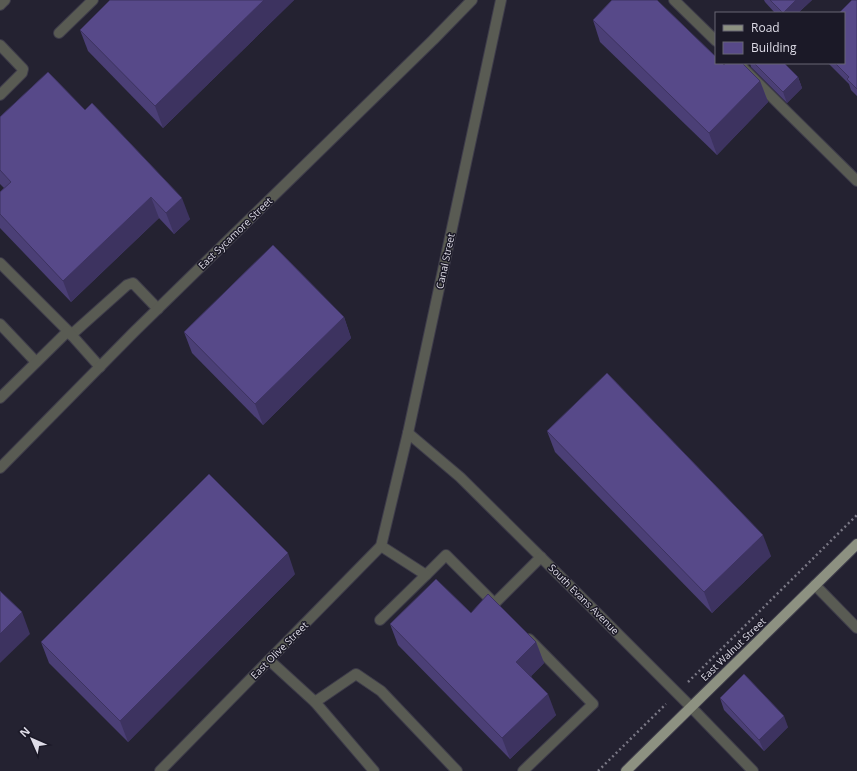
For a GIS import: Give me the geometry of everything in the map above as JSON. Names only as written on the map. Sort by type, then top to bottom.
[{"type":"main road","name":"East Walnut Street","points":[[626,771],[857,544]]},
{"type":"street","points":[[0,5],[5,0]]},
{"type":"street","points":[[59,32],[93,0]]},
{"type":"street","name":"East Sycamore Street","points":[[0,468],[158,309],[472,0]]},
{"type":"street","name":"Canal Street","points":[[381,546],[408,433],[501,0]]},
{"type":"street","points":[[674,0],[715,40]]},
{"type":"street","points":[[0,45],[23,69],[22,73],[0,95]]},
{"type":"street","points":[[739,64],[857,181]]},
{"type":"street","points":[[0,263],[69,333],[100,367]]},
{"type":"street","points":[[0,398],[36,362],[127,285],[133,283],[158,309]]},
{"type":"street","points":[[0,324],[36,362]]},
{"type":"street","name":"South Evans Avenue","points":[[408,433],[460,477],[541,556],[753,771]]},
{"type":"street","points":[[381,546],[426,574]]},
{"type":"street","name":"East Olive Street","points":[[160,771],[381,546]]},
{"type":"street","points":[[380,620],[446,555],[497,606],[541,556]]},
{"type":"street","points":[[815,585],[857,628]]},
{"type":"street","points":[[522,631],[593,704],[523,771]]},
{"type":"street","points":[[269,660],[315,702],[374,771]]},
{"type":"street","points":[[315,702],[356,674],[380,691],[457,771]]},
{"type":"path","points":[[598,771],[857,515]]},
{"type":"building","points":[[110,0],[264,0],[155,106],[80,30]]},
{"type":"building","points":[[612,0],[657,0],[715,56],[715,64],[743,64],[760,81],[709,133],[593,20]]},
{"type":"building","points":[[770,0],[796,0],[784,12],[782,12]]},
{"type":"building","points":[[852,0],[857,0],[857,89],[847,79],[849,77],[836,64],[845,64],[845,12],[840,12]]},
{"type":"building","points":[[755,64],[785,64],[798,77],[783,92]]},
{"type":"building","points":[[48,72],[85,110],[92,103],[182,198],[166,213],[151,197],[63,281],[0,214],[0,192],[11,182],[0,170],[0,117]]},
{"type":"building","points":[[273,245],[344,317],[255,404],[184,332]]},
{"type":"building","points":[[607,373],[763,535],[704,592],[547,431]]},
{"type":"building","points":[[209,474],[288,553],[120,721],[41,642]]},
{"type":"building","points":[[436,579],[471,613],[488,594],[536,642],[516,662],[548,694],[502,738],[390,624]]},
{"type":"building","points":[[0,591],[22,612],[0,634]]},
{"type":"building","points":[[744,674],[784,716],[759,740],[720,698]]}]
